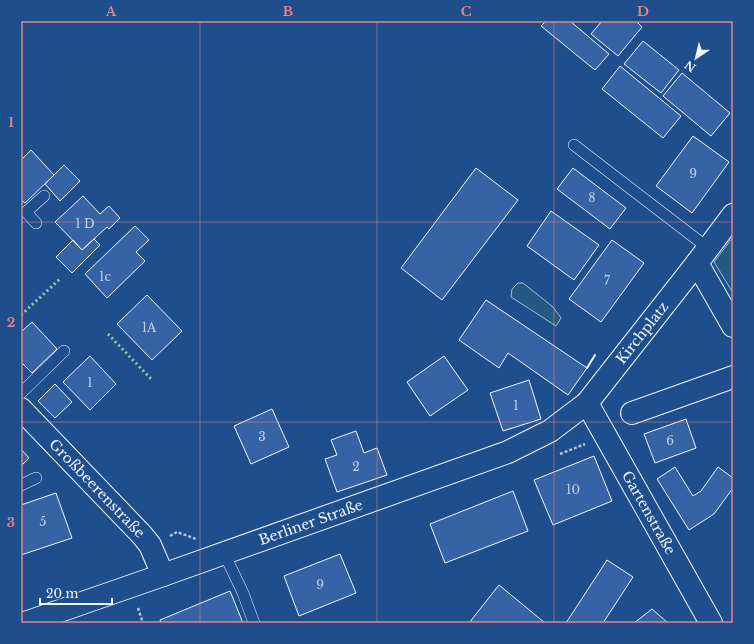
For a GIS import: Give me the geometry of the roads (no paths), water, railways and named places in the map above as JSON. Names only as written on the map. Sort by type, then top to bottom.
[{"type":"main road","name":"Kirchplatz","points":[[587,403],[733,215]]},
{"type":"main road","points":[[702,256],[733,326]]},
{"type":"main road","points":[[632,413],[733,377]]},
{"type":"main road","name":"Berliner Straße","points":[[25,623],[508,452],[550,431],[587,403]]},
{"type":"main road","name":"Gartenstraße","points":[[587,403],[711,623]]},
{"type":"main road","name":"Großbeerenstraße","points":[[21,409],[142,535],[150,545],[163,575]]},
{"type":"lane","points":[[574,145],[702,256]]},
{"type":"lane","points":[[36,223],[26,212],[44,196]]},
{"type":"lane","points":[[21,393],[64,351]]},
{"type":"lane","points":[[21,485],[36,478]]},
{"type":"lane","points":[[224,553],[243,594],[254,623]]}]
